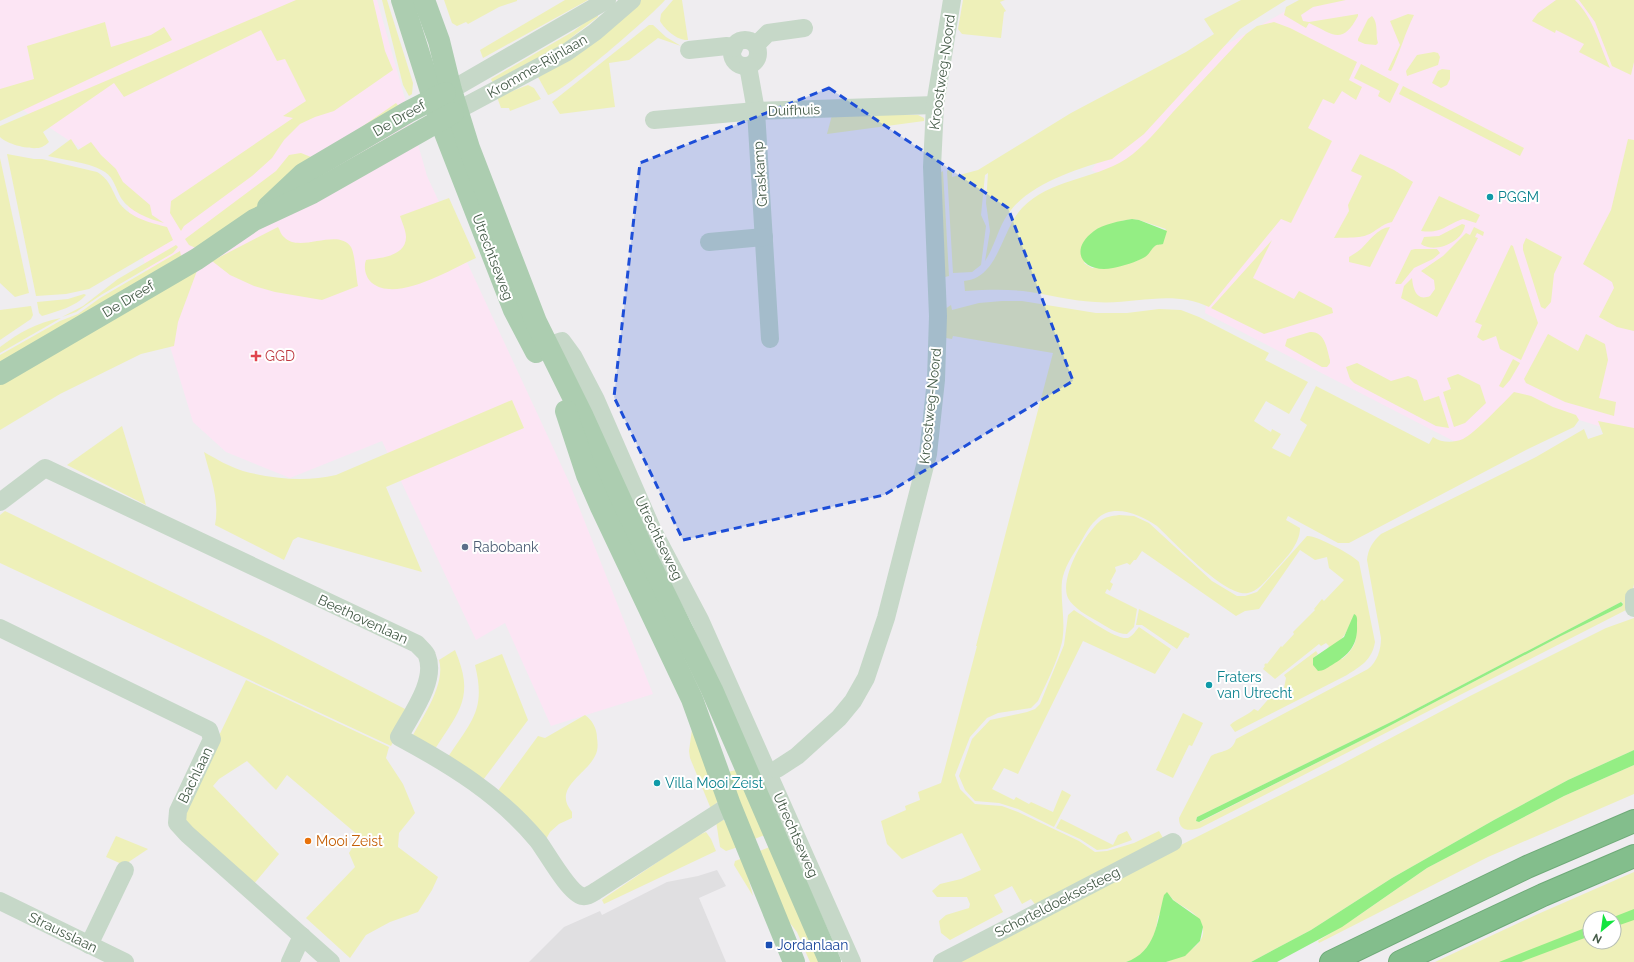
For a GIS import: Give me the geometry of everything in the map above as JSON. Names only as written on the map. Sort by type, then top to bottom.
[{"type":"highway","points":[[1331,962],[1527,867],[1634,821]]},
{"type":"highway","points":[[1400,962],[1543,895],[1634,856]]},
{"type":"main road","name":"Utrechtseweg","points":[[402,0],[442,94],[514,310],[557,390],[588,475],[610,502],[691,624],[742,759],[830,962]]},
{"type":"main road","name":"Utrechtseweg","points":[[424,0],[439,41],[442,94]]},
{"type":"main road","name":"De Dreef","points":[[0,374],[197,259],[254,220],[303,174],[442,94]]},
{"type":"main road","name":"Utrechtseweg","points":[[449,115],[469,148],[547,346],[583,417],[610,502],[692,699],[730,805],[794,962]]},
{"type":"main road","name":"De Dreef","points":[[254,220],[312,193],[449,115]]},
{"type":"main road","points":[[717,770],[742,759]]},
{"type":"street","name":"Kromme-Rijnlaan","points":[[442,94],[606,7],[632,0]]},
{"type":"street","name":"Kroostweg-Noord","points":[[777,769],[797,756],[839,718],[853,701],[866,678],[886,618],[928,454],[937,372],[938,316],[932,167],[935,106],[952,0]]},
{"type":"street","name":"Kromme-Rijnlaan","points":[[449,115],[567,52],[606,7]]},
{"type":"street","points":[[756,45],[768,33],[804,28]]},
{"type":"street","points":[[744,40],[752,42],[756,45],[758,53],[757,58],[748,66],[737,62],[733,56],[736,44],[744,40]]},
{"type":"street","points":[[689,50],[727,46],[734,48]]},
{"type":"street","name":"Graskamp","points":[[748,66],[756,111],[770,339]]},
{"type":"street","name":"Duifhuis","points":[[654,120],[756,111],[935,106]]},
{"type":"street","points":[[709,242],[764,237]]},
{"type":"street","name":"Utrechtseweg","points":[[547,346],[562,341],[576,362],[609,429],[691,624],[852,962]]},
{"type":"street","name":"Beethovenlaan","points":[[0,502],[45,468],[417,644],[427,655],[429,672],[426,686],[399,737],[439,758],[493,795],[509,809],[538,841],[571,888],[580,896],[585,896],[596,891],[730,805]]},
{"type":"street","points":[[1634,597],[1634,608]]},
{"type":"street","name":"Bachlaan","points":[[0,628],[209,730],[212,734],[210,744],[178,811],[177,823],[198,844],[331,962]]},
{"type":"street","name":"Schorteldoeksesteeg","points":[[942,962],[1173,842]]},
{"type":"street","points":[[89,944],[125,870]]},
{"type":"street","name":"Strausslaan","points":[[0,901],[125,962]]},
{"type":"street","points":[[290,962],[302,936]]},
{"type":"highlighted area","points":[[829,88],[1008,208],[1073,381],[884,495],[683,540],[614,397],[640,163]]},
{"type":"shaded area","points":[[0,0],[377,0],[427,176],[569,482],[653,694],[551,726],[505,623],[476,640],[382,441],[290,478],[226,452],[193,422],[117,172],[0,95]]},
{"type":"shaded area","points":[[296,0],[373,0],[385,51],[393,70],[334,111],[300,124],[284,140],[272,158],[252,176],[184,226],[181,231],[170,213],[171,201],[293,118],[283,116],[306,101],[285,59],[277,61],[261,30],[124,97],[114,83],[43,132],[49,142],[42,147],[32,148],[20,146],[3,140],[0,137],[0,126]]},
{"type":"shaded area","points":[[382,0],[387,0],[413,83],[412,94],[409,96],[403,85]]},
{"type":"shaded area","points":[[444,0],[517,1],[499,7],[468,24],[466,22],[457,26],[452,23]]},
{"type":"shaded area","points":[[565,0],[588,0],[483,58],[480,50]]},
{"type":"shaded area","points":[[637,0],[665,0],[657,9],[588,68],[557,91],[548,95],[538,77]]},
{"type":"shaded area","points":[[673,0],[682,0],[688,40],[676,37],[665,28],[660,21],[661,14]]},
{"type":"shaded area","points":[[963,0],[1005,0],[1000,2],[1006,11],[1004,12],[1001,38],[962,34],[958,29]]},
{"type":"shaded area","points":[[1241,0],[1286,0],[1240,29],[1144,134],[1112,159],[1070,172],[1041,186],[1017,203],[1005,219],[985,261],[990,231],[986,203],[988,173],[985,175],[981,215],[986,226],[981,265],[972,272],[953,273],[947,171],[952,168],[952,177],[978,170],[1071,113],[1186,52],[1214,34],[1204,19]]},
{"type":"shaded area","points":[[1299,0],[1346,0],[1313,7],[1301,15],[1303,21],[1309,22],[1358,14],[1358,16],[1347,31],[1342,34],[1331,34],[1309,23],[1306,28],[1284,15],[1286,7]]},
{"type":"shaded area","points":[[1305,0],[1634,0],[1634,437],[1531,405],[1471,450],[1205,313],[1216,225],[1091,170],[1166,79]]},
{"type":"shaded area","points":[[1556,0],[1575,0],[1582,7],[1596,32],[1610,68],[1579,52],[1584,44],[1556,30],[1555,33],[1532,21],[1538,13]]},
{"type":"shaded area","points":[[1579,0],[1634,0],[1634,62],[1631,75],[1612,66],[1595,22]]},
{"type":"shaded area","points":[[597,13],[598,17],[572,37],[563,51],[494,86],[491,79],[574,31]]},
{"type":"shaded area","points":[[1408,14],[1414,15],[1391,71],[1388,70],[1400,45],[1390,21]]},
{"type":"shaded area","points":[[1372,16],[1376,26],[1378,43],[1376,45],[1365,44],[1358,41],[1368,19]]},
{"type":"shaded area","points":[[105,22],[111,47],[151,35],[164,27],[172,40],[0,121],[0,89],[34,79],[27,46]]},
{"type":"shaded area","points":[[1274,22],[1290,28],[1357,62],[1349,80],[1362,87],[1356,100],[1342,91],[1334,104],[1323,99],[1308,128],[1332,141],[1291,223],[1281,219],[1209,307],[1181,299],[1167,298],[1124,302],[1095,302],[1023,291],[965,291],[964,281],[976,278],[985,271],[998,252],[1015,217],[1033,198],[1059,185],[1113,166],[1133,154],[1151,137],[1246,34],[1257,26]],"holes":[[[1132,219],[1166,229],[1156,245],[1137,261],[1092,268],[1084,263],[1121,221]]]},
{"type":"shaded area","points":[[649,25],[653,25],[666,37],[681,46],[658,38],[629,60],[609,63],[615,107],[560,114],[552,102]]},
{"type":"shaded area","points":[[1434,52],[1438,53],[1440,57],[1438,65],[1407,76],[1406,71],[1417,55]]},
{"type":"shaded area","points":[[1361,64],[1399,84],[1390,103],[1378,96],[1380,91],[1354,78]]},
{"type":"shaded area","points":[[1442,69],[1450,70],[1450,79],[1447,85],[1441,88],[1432,83],[1438,71]]},
{"type":"shaded area","points":[[528,85],[534,88],[541,99],[510,111],[509,108],[501,108],[497,97]]},
{"type":"shaded area","points":[[1403,86],[1524,148],[1520,156],[1399,94]]},
{"type":"shaded area","points":[[396,103],[401,109],[243,221],[198,249],[189,245],[185,239],[276,171],[289,155],[301,153],[311,157],[310,163]]},
{"type":"shaded area","points":[[832,115],[918,115],[924,118],[924,121],[827,134]]},
{"type":"shaded area","points":[[71,139],[78,150],[91,142],[101,155],[116,169],[123,182],[150,205],[152,215],[164,223],[146,217],[129,207],[121,198],[113,180],[105,172],[93,166],[48,156]]},
{"type":"shaded area","points":[[1628,139],[1634,140],[1634,331],[1617,327],[1599,317],[1614,288],[1612,282],[1583,264],[1611,210]]},
{"type":"shaded area","points":[[7,154],[42,159],[97,172],[108,182],[120,204],[125,209],[142,219],[167,227],[173,240],[89,289],[66,294],[36,296]]},
{"type":"shaded area","points":[[1360,154],[1394,170],[1413,182],[1392,222],[1385,224],[1370,234],[1363,236],[1334,238],[1349,211],[1348,205],[1362,176],[1351,171]]},
{"type":"shaded area","points":[[0,158],[29,293],[15,297],[0,283]]},
{"type":"shaded area","points":[[943,171],[949,276],[945,277],[942,274],[940,173]]},
{"type":"shaded area","points":[[1439,196],[1480,215],[1476,223],[1463,219],[1439,230],[1428,232],[1421,231]]},
{"type":"shaded area","points":[[449,198],[476,258],[439,276],[409,287],[395,289],[383,288],[372,283],[366,273],[366,260],[397,253],[405,244],[405,229],[400,216]]},
{"type":"shaded area","points":[[1132,219],[1139,220],[1167,231],[1163,244],[1156,245],[1147,256],[1142,259],[1113,268],[1094,268],[1082,259],[1080,253],[1082,246],[1086,239],[1094,231],[1107,225]]},
{"type":"shaded area","points":[[1462,224],[1465,225],[1459,237],[1448,245],[1434,248],[1421,244],[1424,237],[1439,236]]},
{"type":"shaded area","points":[[278,227],[283,236],[291,241],[299,243],[337,239],[345,242],[351,247],[352,250],[358,286],[322,300],[275,292],[254,286],[230,275],[212,261]]},
{"type":"shaded area","points":[[1390,227],[1370,267],[1349,262],[1349,257],[1361,249],[1374,235]]},
{"type":"shaded area","points":[[1474,227],[1484,232],[1483,236],[1477,233],[1475,237],[1478,238],[1437,317],[1401,298],[1404,286],[1412,278],[1414,290],[1418,296],[1430,296],[1435,289],[1434,280],[1421,271],[1443,256],[1466,233],[1470,235]]},
{"type":"shaded area","points":[[1526,238],[1562,257],[1554,274],[1551,302],[1545,309],[1541,307],[1523,250],[1523,245]]},
{"type":"shaded area","points":[[1272,240],[1253,278],[1294,299],[1299,291],[1332,308],[1333,313],[1264,334],[1211,308]]},
{"type":"shaded area","points":[[176,245],[178,247],[173,253],[101,295],[76,312],[62,317],[83,306],[118,279]]},
{"type":"shaded area","points":[[1511,245],[1513,246],[1538,323],[1521,360],[1500,349],[1496,336],[1483,341],[1477,337],[1482,325],[1475,322]]},
{"type":"shaded area","points":[[1437,249],[1440,253],[1433,259],[1414,268],[1401,284],[1396,284],[1395,283],[1411,250]]},
{"type":"shaded area","points":[[180,251],[181,256],[0,364],[0,355],[60,321],[78,314],[100,298]]},
{"type":"shaded area","points":[[198,268],[178,322],[174,346],[141,354],[60,394],[0,430],[0,381]]},
{"type":"shaded area","points":[[84,294],[86,295],[77,303],[66,308],[42,316],[39,313],[37,302],[68,299]]},
{"type":"shaded area","points":[[1022,301],[1096,313],[1127,313],[1159,309],[1181,310],[1199,317],[1269,353],[1265,360],[1308,382],[1289,414],[1266,401],[1254,421],[1271,432],[1272,429],[1281,434],[1272,448],[1290,457],[1307,425],[1300,420],[1316,386],[1429,444],[1433,437],[1448,442],[1463,439],[1468,436],[1514,392],[1531,396],[1553,407],[1576,415],[1579,420],[1574,427],[1528,449],[1349,543],[1338,543],[1288,516],[1286,520],[1300,528],[1298,540],[1288,555],[1264,583],[1256,590],[1248,593],[1238,592],[1227,587],[1214,578],[1187,556],[1157,526],[1143,518],[1118,511],[1110,512],[1096,520],[1086,532],[1066,567],[1062,581],[1062,642],[1055,664],[1038,701],[1031,708],[998,713],[987,718],[970,737],[955,775],[960,789],[975,804],[1002,806],[1018,812],[1079,841],[1095,852],[1107,851],[1134,843],[1159,831],[1163,838],[1037,907],[1031,899],[1022,904],[1012,886],[994,895],[1003,912],[950,940],[941,933],[939,921],[946,915],[969,908],[970,904],[967,897],[937,897],[932,891],[940,884],[961,879],[981,870],[962,833],[902,859],[887,844],[881,821],[906,810],[905,806],[920,800],[918,792],[941,783],[1053,353],[953,336],[952,339],[946,338],[945,309],[951,305],[952,310],[979,303]]},
{"type":"shaded area","points":[[31,306],[33,315],[31,319],[0,340],[0,310]]},
{"type":"shaded area","points":[[61,318],[0,353],[0,347],[14,337],[36,325]]},
{"type":"shaded area","points":[[1310,332],[1319,334],[1326,346],[1330,360],[1327,367],[1322,367],[1285,346],[1287,339]]},
{"type":"shaded area","points":[[1548,334],[1578,351],[1586,334],[1605,344],[1608,360],[1599,398],[1616,402],[1614,416],[1565,402],[1526,383],[1524,379]]},
{"type":"shaded area","points":[[1513,359],[1520,363],[1510,380],[1503,388],[1499,386]]},
{"type":"shaded area","points":[[1357,363],[1391,381],[1408,376],[1417,380],[1424,401],[1439,396],[1449,428],[1436,426],[1354,383],[1350,379],[1346,367]]},
{"type":"shaded area","points":[[1458,374],[1480,385],[1486,403],[1465,423],[1454,427],[1443,392],[1451,389],[1447,378]]},
{"type":"shaded area","points":[[512,400],[524,428],[386,487],[422,572],[298,537],[293,540],[284,560],[215,525],[215,497],[204,452],[233,467],[254,474],[290,479],[325,477],[336,475]]},
{"type":"shaded area","points":[[1598,421],[1634,428],[1634,584],[1630,603],[1626,610],[1200,828],[1189,830],[1181,826],[1179,823],[1179,818],[1211,756],[1229,749],[1232,747],[1236,739],[1368,669],[1374,663],[1379,651],[1381,638],[1367,560],[1368,552],[1371,546],[1381,534],[1536,457],[1584,429],[1588,439],[1603,434]],"holes":[[[1621,602],[1623,603],[1622,606],[1561,636],[1376,733],[1200,822],[1196,821],[1197,817],[1395,720]]]},
{"type":"shaded area","points":[[122,426],[146,505],[67,465]]},
{"type":"shaded area","points":[[5,511],[269,639],[409,711],[391,746],[0,563],[0,515]]},
{"type":"shaded area","points":[[1119,515],[1134,516],[1149,523],[1212,581],[1237,596],[1245,596],[1257,592],[1307,536],[1326,542],[1342,550],[1359,562],[1375,642],[1369,658],[1347,675],[1235,732],[1230,725],[1254,709],[1258,711],[1279,687],[1284,688],[1286,678],[1284,675],[1316,651],[1318,654],[1313,658],[1342,659],[1352,649],[1356,639],[1354,614],[1345,635],[1333,646],[1327,648],[1329,646],[1326,643],[1321,646],[1319,644],[1275,679],[1263,669],[1265,666],[1264,665],[1266,663],[1267,664],[1281,646],[1282,647],[1294,634],[1293,632],[1315,610],[1314,609],[1322,599],[1324,601],[1344,580],[1329,568],[1327,557],[1315,560],[1300,550],[1259,609],[1245,611],[1236,616],[1142,551],[1136,560],[1134,560],[1130,565],[1127,563],[1115,567],[1116,571],[1110,582],[1113,584],[1110,591],[1107,589],[1105,593],[1137,609],[1134,627],[1127,634],[1119,633],[1077,608],[1070,602],[1066,590],[1067,580],[1074,558],[1093,528],[1103,519]]},
{"type":"shaded area","points":[[1621,602],[1623,604],[1622,606],[1561,636],[1376,733],[1199,822],[1196,821],[1197,817],[1395,720]]},
{"type":"shaded area","points":[[1139,609],[1190,634],[1188,638],[1185,637],[1177,649],[1142,625],[1136,625]]},
{"type":"shaded area","points":[[1074,610],[1109,632],[1123,638],[1130,637],[1139,627],[1171,649],[1155,674],[1083,641],[1018,774],[1004,768],[992,789],[1014,800],[1016,797],[1029,804],[1031,802],[1053,812],[1062,790],[1071,795],[1054,827],[1018,809],[999,803],[975,801],[965,790],[959,776],[972,739],[990,720],[1027,712],[1035,709],[1040,704],[1064,645],[1068,615]]},
{"type":"shaded area","points":[[1354,614],[1357,618],[1357,632],[1351,649],[1338,661],[1325,669],[1318,671],[1313,665],[1313,658],[1344,637]]},
{"type":"shaded area","points":[[1634,618],[1634,750],[1568,780],[1494,820],[1392,878],[1311,930],[1251,962],[1166,962],[1183,955],[1198,944],[1202,938],[1203,930],[1200,922],[1193,913],[1170,896],[1158,917],[1155,934],[1148,947],[1136,959],[1126,962],[958,962],[1155,858],[1340,765],[1470,696],[1606,628]]},
{"type":"shaded area","points":[[455,650],[464,680],[462,702],[458,713],[435,749],[412,737],[432,700],[436,689],[439,679],[439,660]]},
{"type":"shaded area","points":[[502,654],[528,720],[483,780],[448,757],[470,723],[478,704],[478,680],[475,665]]},
{"type":"shaded area","points":[[246,680],[389,747],[386,758],[403,784],[415,813],[399,833],[398,847],[438,877],[432,890],[418,912],[390,922],[366,935],[350,958],[306,918],[355,867],[349,853],[359,836],[287,775],[276,790],[247,761],[219,779],[213,786],[279,854],[253,885],[179,818]]},
{"type":"shaded area","points":[[1183,713],[1203,723],[1192,746],[1189,745],[1173,778],[1156,770]]},
{"type":"shaded area","points":[[585,715],[590,719],[596,731],[598,743],[597,752],[591,763],[568,789],[566,796],[567,803],[572,812],[572,818],[559,824],[550,832],[545,841],[497,792],[538,736],[545,738]]},
{"type":"shaded area","points":[[692,729],[720,799],[711,809],[690,758],[689,751]]},
{"type":"shaded area","points":[[1634,750],[1634,765],[1564,796],[1427,868],[1342,927],[1277,962],[1251,962],[1311,930],[1392,878],[1494,820],[1568,780]]},
{"type":"shaded area","points":[[1634,765],[1634,794],[1488,857],[1319,943],[1318,941],[1358,916],[1427,868],[1564,796]]},
{"type":"shaded area","points":[[740,769],[770,833],[752,840],[728,772]]},
{"type":"shaded area","points":[[1061,819],[1113,845],[1118,835],[1127,831],[1132,840],[1107,849],[1097,850],[1080,839],[1056,828]]},
{"type":"shaded area","points":[[724,820],[738,847],[726,851],[720,847],[716,821]]},
{"type":"shaded area","points":[[706,832],[716,851],[604,904],[602,900],[606,897],[696,836]]},
{"type":"shaded area","points":[[116,836],[148,849],[124,865],[106,857]]},
{"type":"shaded area","points":[[775,845],[824,962],[810,962],[797,932],[782,913],[757,852]]},
{"type":"shaded area","points":[[743,858],[753,896],[734,865],[735,861]]},
{"type":"shaded area","points":[[717,870],[726,886],[699,898],[726,962],[529,962],[564,927],[600,911],[602,915],[667,882],[698,876]]},
{"type":"shaded area","points":[[1634,872],[1634,962],[1435,962],[1538,914]]},
{"type":"shaded area","points":[[1167,892],[1173,900],[1200,919],[1203,927],[1200,941],[1185,956],[1166,962],[1126,962],[1144,951],[1149,944],[1154,935],[1164,895]]},
{"type":"shaded area","points":[[1634,909],[1634,920],[1622,924],[1622,914]]},
{"type":"shaded area","points":[[1582,929],[1582,939],[1521,962],[1499,962]]},
{"type":"place","name":"PGGM","points":[[1490,197]]},
{"type":"place","name":"GGD","points":[[256,356]]},
{"type":"place","name":"Rabobank","points":[[465,547]]},
{"type":"place","name":"Fraters van Utrecht","points":[[1209,685]]},
{"type":"place","name":"Villa Mooi Zeist","points":[[657,783]]},
{"type":"place","name":"Mooi Zeist","points":[[308,841]]},
{"type":"place","name":"Jordanlaan","points":[[769,945]]}]
